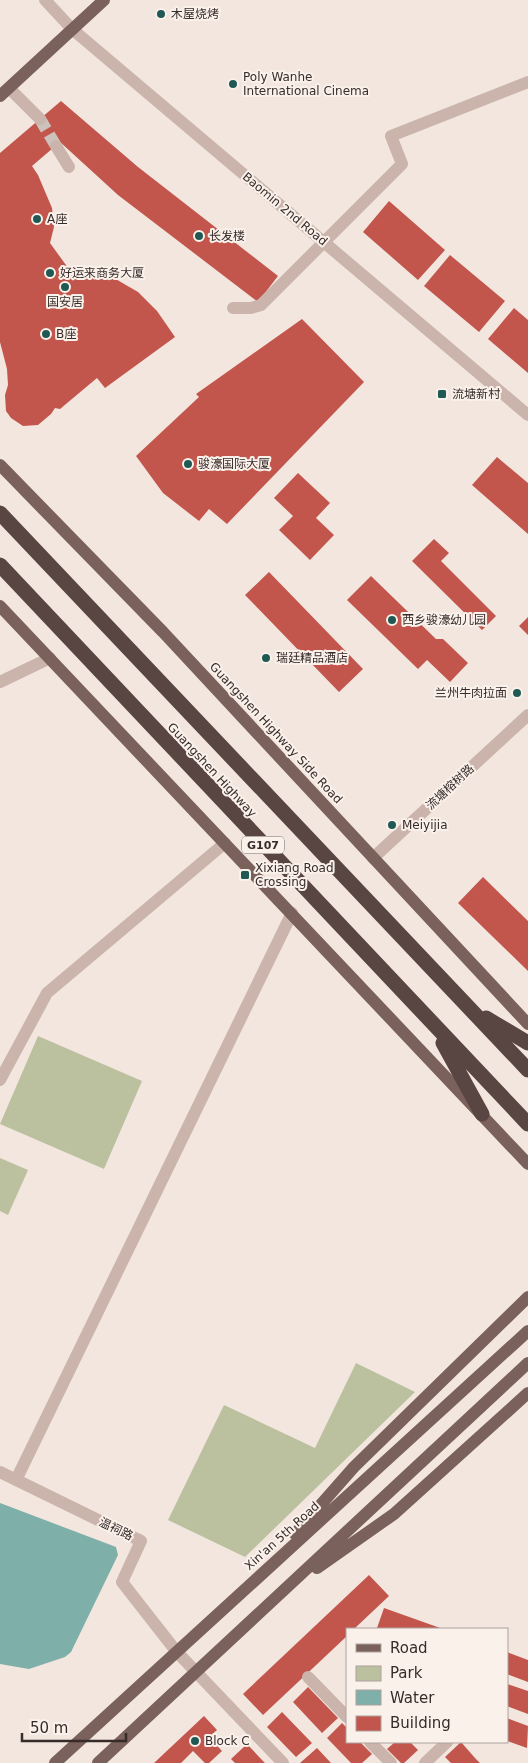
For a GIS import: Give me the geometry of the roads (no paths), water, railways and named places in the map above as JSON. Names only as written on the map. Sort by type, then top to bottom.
[{"type":"highway","name":"Guangshen Highway","points":[[0,513],[528,1070]]},
{"type":"highway","name":"Guangshen Highway","points":[[0,565],[528,1124]]},
{"type":"highway","points":[[470,1008],[528,1043]]},
{"type":"highway","points":[[432,1024],[482,1114]]},
{"type":"main road","points":[[4,92],[104,0]]},
{"type":"main road","name":"Guangshen Highway Side Road","points":[[0,464],[163,632],[528,1024]]},
{"type":"main road","points":[[0,606],[528,1164]]},
{"type":"main road","points":[[260,1575],[354,1467],[528,1297]]},
{"type":"main road","name":"Xin'an 5th Road","points":[[55,1763],[528,1331]]},
{"type":"main road","points":[[98,1763],[528,1363]]},
{"type":"main road","points":[[277,1597],[394,1514],[528,1393]]},
{"type":"street","name":"Baomin 2nd Road","points":[[46,0],[72,29],[528,415]]},
{"type":"street","points":[[234,308],[251,308],[261,305],[402,164],[391,136],[528,82]]},
{"type":"street","points":[[4,92],[40,119]]},
{"type":"street","points":[[56,146],[69,167]]},
{"type":"street","points":[[0,682],[50,658]]},
{"type":"street","name":"流塘榕树路","points":[[373,858],[528,715]]},
{"type":"street","points":[[0,1080],[46,993],[225,843]]},
{"type":"street","points":[[16,1480],[292,913]]},
{"type":"street","name":"温祠路","points":[[0,1472],[141,1541],[122,1582],[176,1651]]},
{"type":"street","points":[[176,1651],[283,1763]]},
{"type":"street","points":[[308,1677],[346,1716]]},
{"type":"street","points":[[371,1743],[391,1763]]},
{"type":"street","points":[[425,1763],[446,1743]]},
{"type":"water","points":[[0,1503],[116,1547],[118,1555],[71,1652],[65,1657],[29,1669],[0,1664]]},
{"type":"tunnel","points":[[40,119],[56,146]]},
{"type":"place","name":"木屋烧烤","points":[[161,14]]},
{"type":"place","name":"Poly Wanhe International Cinema","points":[[233,84]]},
{"type":"place","name":"A座","points":[[37,219]]},
{"type":"place","name":"长发楼","points":[[199,236]]},
{"type":"place","name":"好运来商务大厦","points":[[50,273]]},
{"type":"place","name":"国安居","points":[[65,287]]},
{"type":"place","name":"B座","points":[[46,334]]},
{"type":"place","name":"流塘新村","points":[[442,394]]},
{"type":"place","name":"骏濠国际大厦","points":[[188,464]]},
{"type":"place","name":"西乡骏濠幼儿园","points":[[392,620]]},
{"type":"place","name":"瑞廷精品酒店","points":[[266,658]]},
{"type":"place","name":"兰州牛肉拉面","points":[[517,693]]},
{"type":"place","name":"Meiyijia","points":[[392,825]]},
{"type":"place","name":"Xixiang Road Crossing","points":[[245,875]]},
{"type":"place","name":"Block C","points":[[195,1741]]}]
